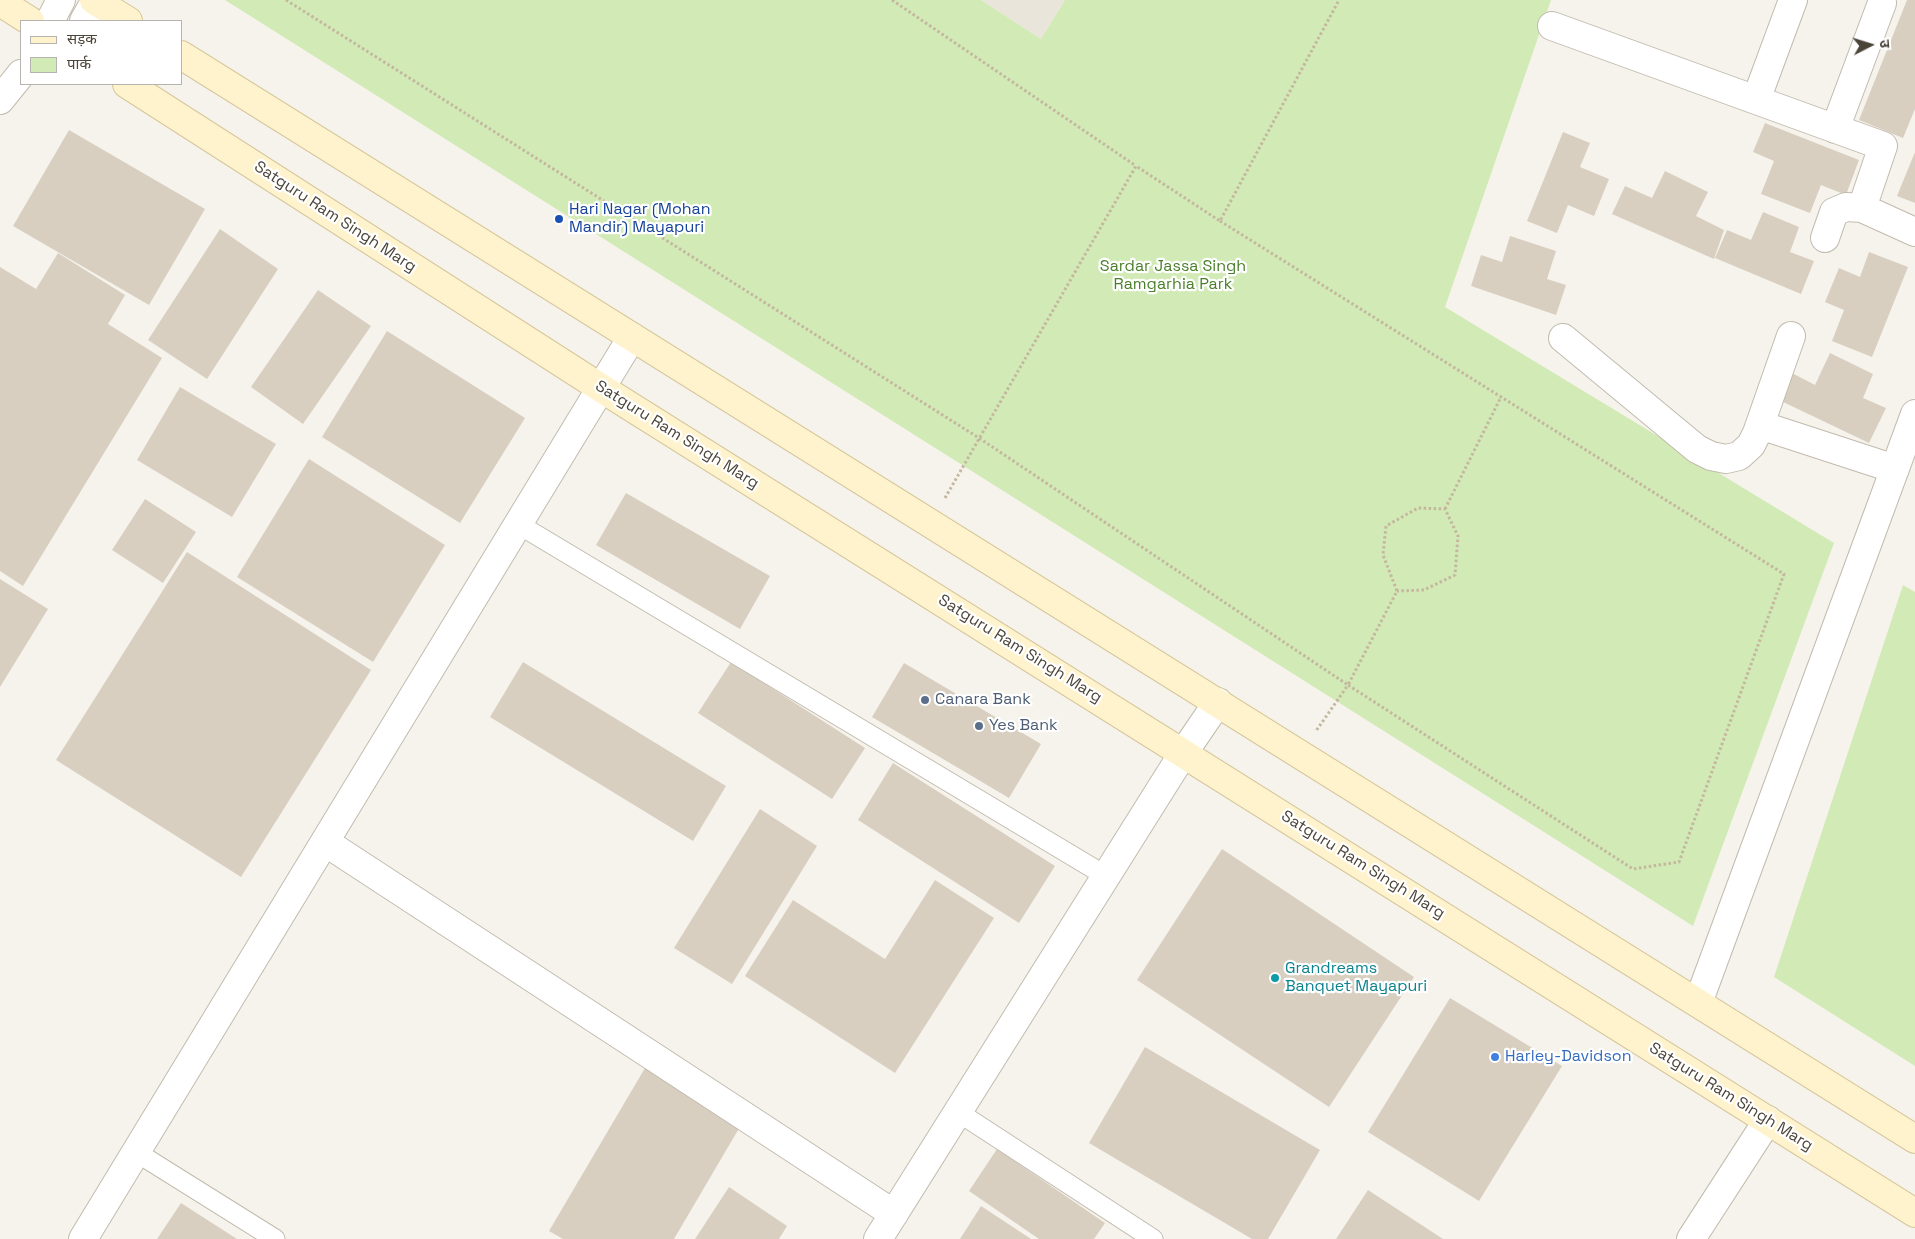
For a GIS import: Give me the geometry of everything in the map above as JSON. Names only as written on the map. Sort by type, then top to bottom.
[{"type":"main road","points":[[0,2],[28,20]]},
{"type":"main road","points":[[92,6],[126,20]]},
{"type":"main road","points":[[182,56],[1915,1139]]},
{"type":"main road","name":"Satguru Ram Singh Marg","points":[[129,85],[601,388],[1184,752],[1915,1213]]},
{"type":"street","points":[[51,20],[61,0]]},
{"type":"street","points":[[1756,100],[1793,0]]},
{"type":"street","points":[[1835,129],[1882,3]]},
{"type":"street","points":[[1552,26],[1883,146],[1862,208]]},
{"type":"street","points":[[0,100],[20,75]]},
{"type":"street","points":[[1825,238],[1834,212],[1846,207],[1862,208],[1915,232]]},
{"type":"street","points":[[1563,338],[1697,449],[1711,456],[1726,459],[1739,456],[1751,446],[1791,336]]},
{"type":"street","points":[[83,1239],[632,337]]},
{"type":"street","points":[[1698,1003],[1915,414]]},
{"type":"street","points":[[1760,425],[1895,469]]},
{"type":"street","points":[[878,1239],[1184,752],[1218,702]]},
{"type":"street","points":[[325,842],[894,1214]]},
{"type":"street","points":[[1691,1239],[1768,1120]]},
{"type":"lane","points":[[518,524],[1106,876]]},
{"type":"lane","points":[[958,1112],[1153,1239]]},
{"type":"lane","points":[[136,1152],[275,1239]]},
{"type":"path","points":[[286,0],[980,438],[1348,685],[1633,869],[1680,862],[1784,574],[1220,221],[892,0]]},
{"type":"path","points":[[1220,221],[1339,0]]},
{"type":"path","points":[[930,523],[1136,166]]},
{"type":"path","points":[[1445,509],[1501,397]]},
{"type":"path","points":[[1300,753],[1348,685],[1397,591],[1383,555],[1386,526],[1418,508],[1445,509]]},
{"type":"path","points":[[1397,591],[1424,590],[1455,575],[1458,536],[1445,509]]},
{"type":"shaded area","points":[[981,0],[1065,0],[1041,39]]},
{"type":"green space","name":"Sardar Jassa Singh Ramgarhia Park","points":[[225,0],[981,0],[1041,39],[1065,0],[1551,0],[1445,307],[1834,543],[1693,926]]},
{"type":"green space","points":[[1903,585],[1915,592],[1915,1066],[1774,977]]},
{"type":"building","points":[[1907,0],[1915,0],[1915,109],[1903,138],[1859,120]]},
{"type":"building","points":[[1765,123],[1859,160],[1846,195],[1821,185],[1810,213],[1761,194],[1774,161],[1753,152]]},
{"type":"building","points":[[69,130],[205,209],[149,305],[13,226]]},
{"type":"building","points":[[1563,132],[1590,143],[1580,167],[1609,179],[1594,216],[1568,205],[1557,233],[1527,221]]},
{"type":"building","points":[[1915,152],[1915,203],[1897,196]]},
{"type":"building","points":[[1665,171],[1708,192],[1696,216],[1724,230],[1714,259],[1612,214],[1625,186],[1652,198]]},
{"type":"building","points":[[1763,212],[1799,227],[1790,252],[1814,261],[1801,294],[1715,258],[1727,230],[1751,240]]},
{"type":"building","points":[[220,229],[278,269],[207,379],[148,340]]},
{"type":"building","points":[[1510,236],[1556,251],[1547,279],[1566,285],[1556,315],[1471,286],[1481,255],[1502,262]]},
{"type":"building","points":[[1869,252],[1908,267],[1872,357],[1832,341],[1844,310],[1825,302],[1839,268],[1860,277]]},
{"type":"building","points":[[58,253],[125,295],[108,324],[162,358],[23,586],[0,571],[0,267],[36,289]]},
{"type":"building","points":[[318,290],[371,326],[303,424],[251,387]]},
{"type":"building","points":[[387,331],[525,418],[460,523],[322,437]]},
{"type":"building","points":[[1830,353],[1873,374],[1863,398],[1886,408],[1869,443],[1779,400],[1792,373],[1815,385]]},
{"type":"building","points":[[180,387],[276,444],[232,517],[137,460]]},
{"type":"building","points":[[309,459],[445,545],[373,662],[237,577]]},
{"type":"building","points":[[626,493],[770,576],[740,629],[596,545]]},
{"type":"building","points":[[145,499],[196,532],[163,583],[112,550]]},
{"type":"building","points":[[187,552],[371,670],[241,877],[56,760]]},
{"type":"building","points":[[0,579],[48,609],[0,687]]},
{"type":"building","points":[[523,662],[726,786],[693,841],[490,717]]},
{"type":"building","points":[[731,662],[865,748],[832,799],[698,713]]},
{"type":"building","points":[[904,663],[1041,744],[1009,798],[872,717]]},
{"type":"building","points":[[893,763],[1055,866],[1019,923],[858,820]]},
{"type":"building","points":[[760,809],[817,846],[732,984],[674,948]]},
{"type":"building","name":"Grandreams Banquet Mayapuri","points":[[1222,849],[1414,977],[1329,1107],[1137,980]]},
{"type":"building","points":[[935,880],[994,918],[895,1073],[745,976],[793,900],[885,959]]},
{"type":"building","points":[[1450,998],[1562,1066],[1479,1201],[1368,1132]]},
{"type":"building","points":[[1145,1047],[1320,1150],[1268,1239],[1252,1239],[1089,1143]]},
{"type":"building","points":[[645,1068],[741,1125],[674,1239],[563,1239],[549,1231]]},
{"type":"building","points":[[997,1149],[1105,1223],[1094,1239],[1039,1239],[969,1191]]},
{"type":"building","points":[[729,1187],[787,1226],[779,1239],[695,1239]]},
{"type":"building","points":[[1368,1190],[1443,1239],[1336,1239]]},
{"type":"building","points":[[181,1203],[237,1239],[157,1239]]},
{"type":"building","points":[[981,1206],[1031,1239],[960,1239]]},
{"type":"place","name":"Hari Nagar (Mohan Mandir) Mayapuri","points":[[559,219]]},
{"type":"place","name":"Canara Bank","points":[[925,700]]},
{"type":"place","name":"Yes Bank","points":[[979,726]]},
{"type":"place","name":"Grandreams Banquet Mayapuri","points":[[1275,978]]},
{"type":"place","name":"Harley-Davidson","points":[[1495,1057]]}]
